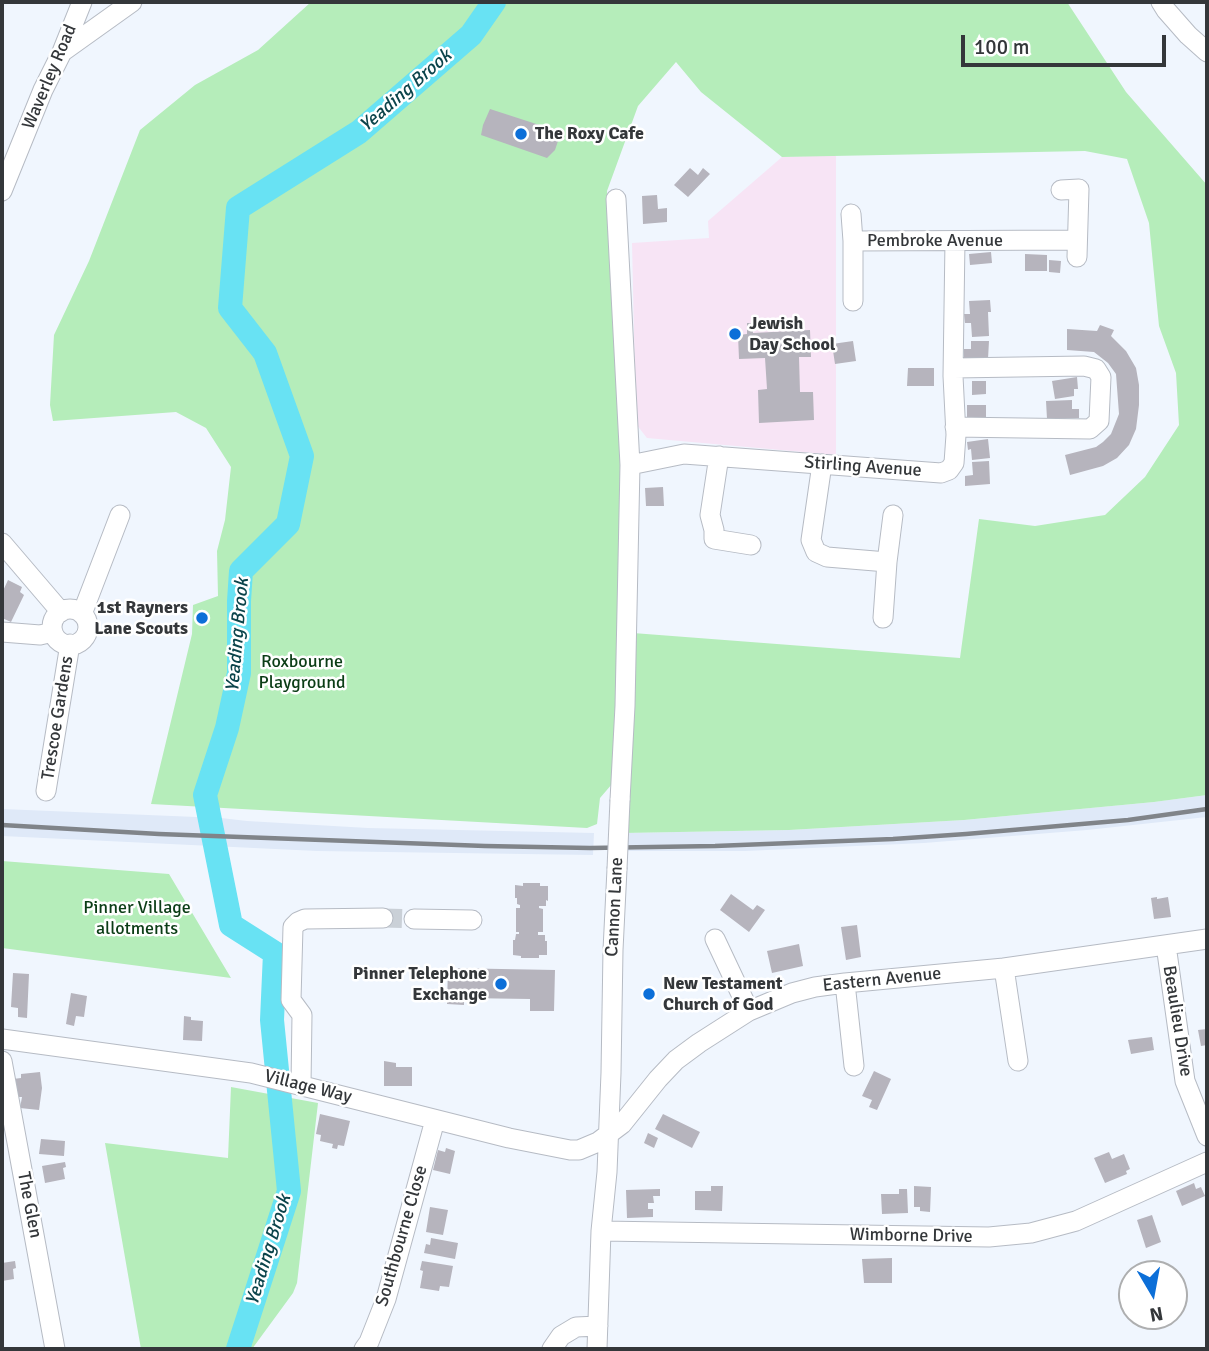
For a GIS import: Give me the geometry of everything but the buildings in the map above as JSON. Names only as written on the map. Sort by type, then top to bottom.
[{"type":"street","name":"Waverley Road","points":[[2,191],[82,2]]},
{"type":"street","points":[[62,52],[110,8],[132,2]]},
{"type":"street","points":[[1161,2],[1188,35],[1207,52]]},
{"type":"street","name":"Pembroke Avenue","points":[[853,301],[853,242],[955,241],[1077,248],[1079,189],[1060,190]]},
{"type":"street","name":"Cannon Lane","points":[[597,1349],[611,1073],[612,950],[625,706],[630,465],[616,199]]},
{"type":"street","points":[[851,214],[853,242]]},
{"type":"street","name":"Stirling Avenue","points":[[630,465],[684,454],[942,473],[949,470],[954,463],[955,428],[955,241]]},
{"type":"street","points":[[954,368],[1084,366],[1096,369],[1101,377],[1099,421],[1090,429],[955,428]]},
{"type":"street","points":[[719,456],[710,515],[714,539],[751,545]]},
{"type":"street","points":[[822,464],[811,540],[816,552],[827,557],[887,562]]},
{"type":"street","points":[[883,618],[893,514]]},
{"type":"street","points":[[82,614],[120,516]]},
{"type":"street","points":[[2,543],[61,612]]},
{"type":"street","points":[[72,609],[82,614],[87,624],[86,634],[79,642],[70,644],[59,641],[53,632],[53,620],[61,612],[72,609]]},
{"type":"street","points":[[2,632],[40,635],[53,632]]},
{"type":"street","name":"Trescoe Gardens","points":[[46,791],[70,644]]},
{"type":"street","points":[[286,1081],[302,1015],[291,1000],[293,927],[304,919],[383,918]]},
{"type":"street","points":[[414,919],[472,920]]},
{"type":"street","points":[[715,939],[749,1011]]},
{"type":"street","name":"Eastern Avenue","points":[[608,1136],[629,1116],[676,1060],[716,1030],[749,1011],[792,993],[845,983],[1004,968],[1207,939]]},
{"type":"street","name":"Beaulieu Drive","points":[[1166,945],[1185,1081],[1207,1136]]},
{"type":"street","points":[[1004,968],[1018,1061]]},
{"type":"street","points":[[845,983],[854,1066]]},
{"type":"street","name":"Village Way","points":[[2,1039],[251,1073],[435,1120],[570,1150],[584,1149],[608,1136]]},
{"type":"street","name":"The Glen","points":[[2,1061],[55,1349]]},
{"type":"street","name":"Southbourne Close","points":[[363,1349],[369,1342],[386,1299],[435,1120]]},
{"type":"street","name":"Wimborne Drive","points":[[601,1231],[989,1237],[1031,1233],[1076,1221],[1207,1161]]},
{"type":"street","points":[[552,1349],[561,1336],[576,1327],[598,1326]]},
{"type":"shaded area","name":"Jewish Day School","points":[[836,155],[836,455],[647,438],[636,424],[632,243],[709,238],[708,221],[782,157]]},
{"type":"shaded area","points":[[1207,795],[1207,817],[1087,830],[924,843],[745,851],[623,851],[623,833],[789,830],[964,820]]},
{"type":"shaded area","points":[[2,809],[221,818],[368,828],[594,833],[593,855],[317,851],[2,836]]},
{"type":"green space","name":"Roxbourne Playground","points":[[311,2],[1067,2],[1126,92],[1207,185],[1207,795],[964,820],[789,830],[623,833],[633,633],[960,658],[979,519],[1035,526],[1105,515],[1145,477],[1179,425],[1176,373],[1159,326],[1149,223],[1127,159],[1085,151],[782,157],[701,92],[676,62],[638,106],[607,191],[621,463],[619,607],[612,784],[600,798],[597,824],[587,828],[151,804],[192,634],[193,605],[218,596],[217,551],[225,520],[231,467],[206,428],[176,412],[53,421],[50,405],[54,335],[89,261],[140,130],[195,85],[258,50]]},
{"type":"green space","name":"Pinner Village allotments","points":[[2,861],[169,874],[231,978],[2,948]]},
{"type":"green space","points":[[231,1087],[318,1103],[297,1283],[293,1293],[252,1349],[141,1349],[105,1143],[228,1158]]},
{"type":"waterway","name":"Yeading Brook","points":[[238,1349],[289,1191],[272,1020],[275,953],[231,925],[205,795],[227,728],[239,673],[241,571],[288,524],[302,456],[265,353],[230,308],[238,208],[359,132],[471,35],[494,2]]},
{"type":"tunnel","points":[[383,918],[414,919]]},
{"type":"railway","points":[[2,825],[159,834],[590,848],[893,839],[1128,820],[1207,809]]},
{"type":"place","name":"The Roxy Cafe","points":[[521,134]]},
{"type":"place","name":"Jewish Day School","points":[[735,334]]},
{"type":"place","name":"1st Rayners Lane Scouts","points":[[202,618]]},
{"type":"place","name":"Pinner Telephone Exchange","points":[[501,984]]},
{"type":"place","name":"New Testament Church of God","points":[[649,994]]}]
